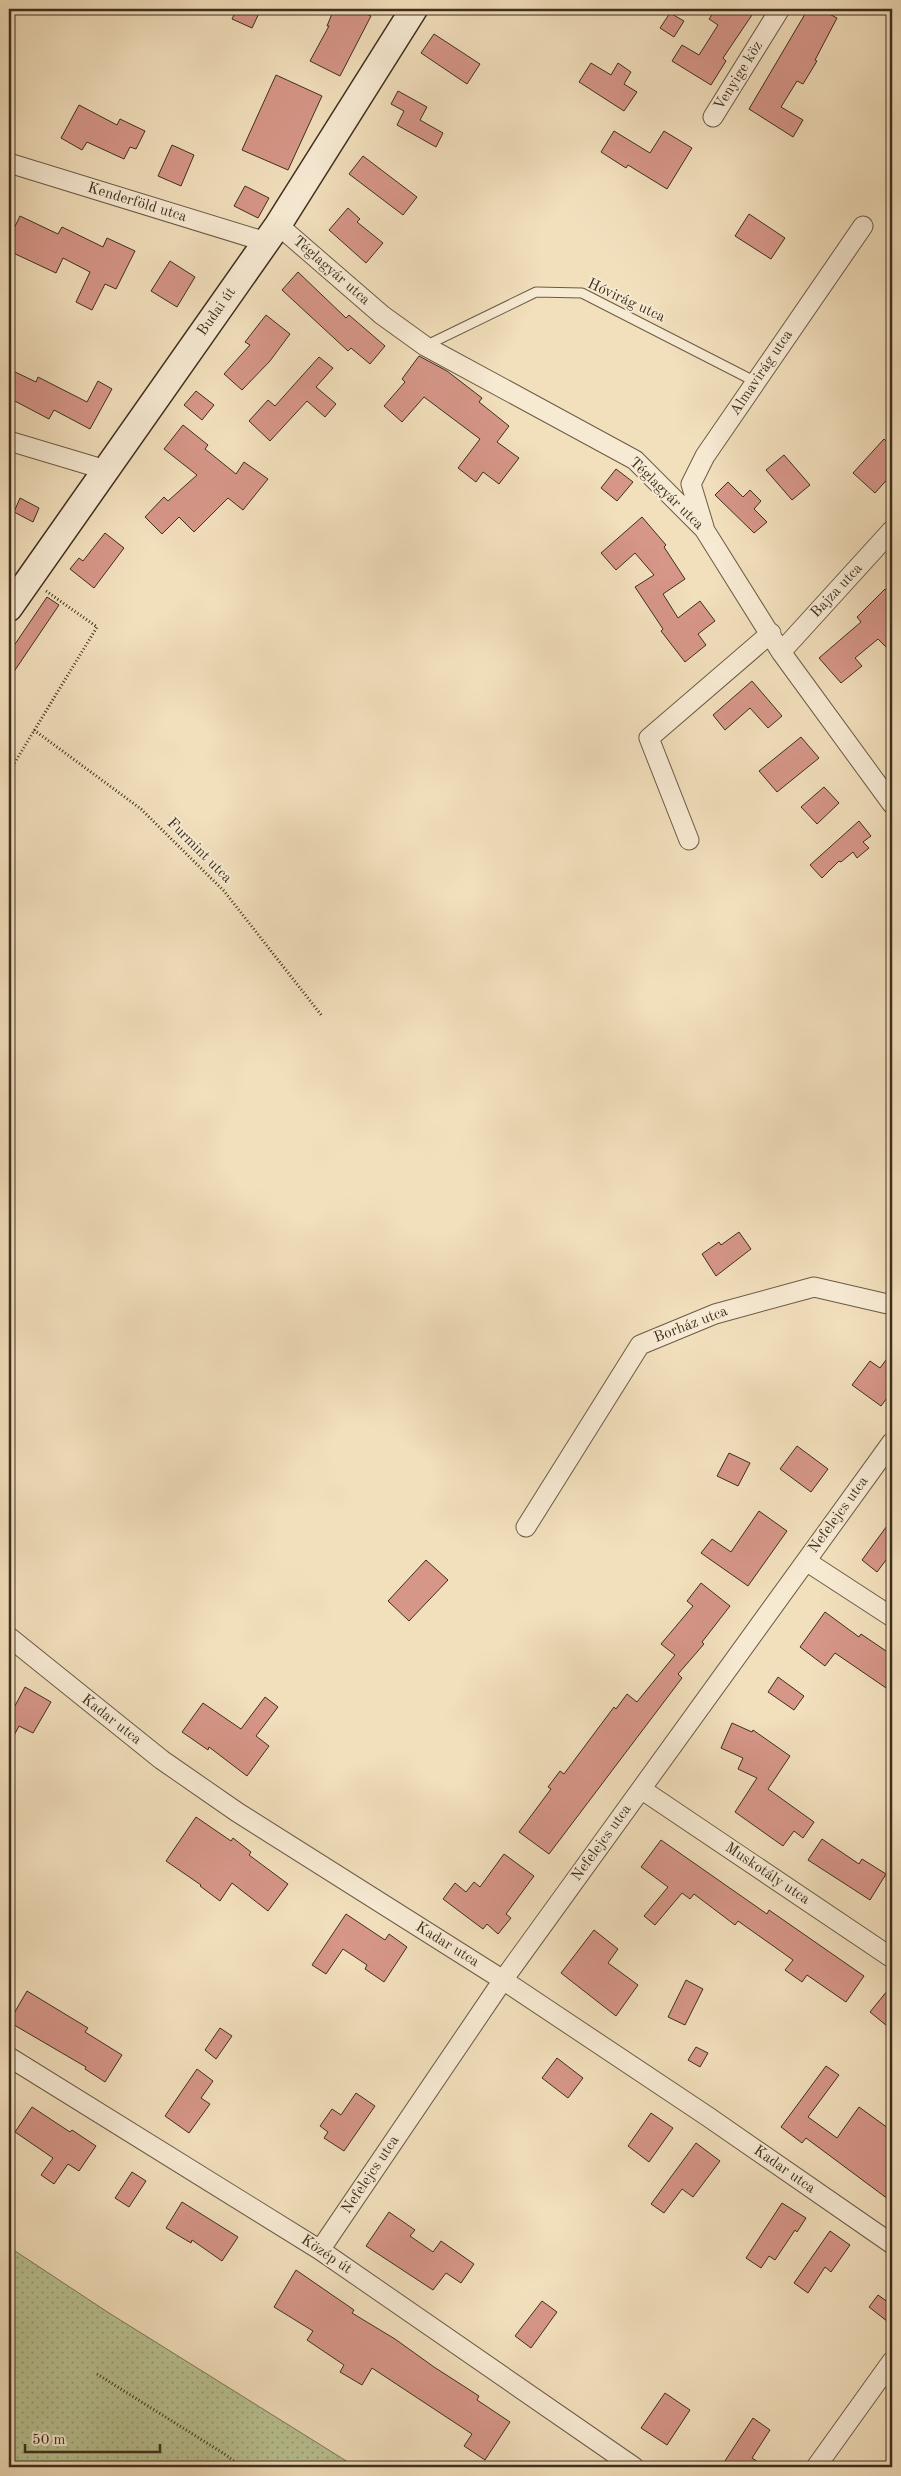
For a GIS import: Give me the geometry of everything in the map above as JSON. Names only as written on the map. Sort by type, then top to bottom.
[{"type":"street","name":"Budai út","points":[[9,608],[272,234],[414,9]]},
{"type":"street","name":"Venyige köz","points":[[713,117],[780,9]]},
{"type":"street","name":"Kenderföld utca","points":[[9,163],[272,234]]},
{"type":"street","name":"Almavirág utca","points":[[704,528],[691,484],[705,456],[863,226]]},
{"type":"street","name":"Téglagyár utca","points":[[272,234],[425,346],[635,460],[704,528],[771,633],[781,652],[892,804]]},
{"type":"street","points":[[9,441],[106,470]]},
{"type":"street","name":"Bajza utca","points":[[781,652],[892,530]]},
{"type":"street","points":[[690,840],[649,738],[771,633]]},
{"type":"street","name":"Borház utca","points":[[526,1527],[640,1345],[715,1314],[814,1287],[892,1305]]},
{"type":"street","name":"Nefelejcs utca","points":[[320,2250],[503,1980],[892,1442]]},
{"type":"street","points":[[806,1561],[892,1617]]},
{"type":"street","name":"Kadar utca","points":[[9,1638],[162,1760],[237,1812],[503,1980],[892,2244]]},
{"type":"street","name":"Muskotály utca","points":[[641,1789],[892,1958]]},
{"type":"street","name":"Közép út","points":[[9,2057],[320,2250],[634,2467]]},
{"type":"street","points":[[816,2467],[892,2362]]},
{"type":"lane","name":"Hóvirág utca","points":[[425,346],[536,292],[582,293],[756,382]]},
{"type":"path","points":[[9,772],[97,627],[29,579]]},
{"type":"path","name":"Furmint utca","points":[[34,730],[141,809],[224,891],[322,1016]]},
{"type":"path","points":[[97,2374],[226,2455],[240,2467]]},
{"type":"green space","points":[[9,2247],[109,2313],[356,2467],[9,2467]]},
{"type":"building","points":[[237,9],[261,9],[252,28],[232,19]]},
{"type":"building","points":[[334,9],[355,9],[371,16],[340,76],[310,61],[329,26],[327,26]]},
{"type":"building","points":[[716,9],[756,9],[723,58],[726,61],[711,85],[672,61],[682,45],[699,55],[718,25],[709,19]]},
{"type":"building","points":[[808,9],[820,9],[837,18],[815,60],[817,61],[803,84],[797,81],[781,107],[803,120],[793,137],[749,109]]},
{"type":"building","points":[[670,13],[684,21],[674,37],[660,28]]},
{"type":"building","points":[[434,34],[480,64],[467,84],[421,53]]},
{"type":"building","points":[[591,63],[611,75],[618,63],[631,72],[624,84],[637,92],[624,111],[579,82]]},
{"type":"building","points":[[276,75],[322,96],[288,170],[242,150]]},
{"type":"building","points":[[398,91],[427,107],[420,120],[443,133],[436,147],[397,125],[404,111],[391,104]]},
{"type":"building","points":[[79,105],[117,125],[120,119],[145,131],[136,149],[130,147],[124,159],[87,142],[82,150],[61,138]]},
{"type":"building","points":[[614,131],[650,153],[664,131],[692,148],[667,189],[628,165],[626,168],[601,152]]},
{"type":"building","points":[[172,145],[194,155],[181,186],[158,176]]},
{"type":"building","points":[[363,156],[417,197],[403,215],[349,174]]},
{"type":"building","points":[[245,186],[269,198],[258,218],[234,206]]},
{"type":"building","points":[[348,208],[360,219],[357,222],[383,243],[366,263],[329,230]]},
{"type":"building","points":[[749,214],[785,238],[771,259],[735,236]]},
{"type":"building","points":[[20,216],[58,234],[62,227],[103,247],[107,238],[135,251],[116,289],[105,284],[92,310],[76,302],[90,272],[63,258],[56,273],[9,251],[9,239]]},
{"type":"building","points":[[170,261],[195,277],[177,307],[151,291]]},
{"type":"building","points":[[298,272],[346,318],[349,315],[385,346],[370,364],[351,348],[348,351],[282,290]]},
{"type":"building","points":[[266,315],[290,334],[270,361],[242,390],[224,374],[250,345],[245,342]]},
{"type":"building","points":[[419,356],[447,371],[482,398],[479,402],[509,426],[497,442],[519,458],[499,484],[483,472],[476,482],[458,468],[480,439],[424,397],[402,422],[384,406],[405,382],[402,379]]},
{"type":"building","points":[[319,357],[333,368],[316,387],[336,404],[325,417],[307,401],[270,441],[249,421],[268,400],[275,406]]},
{"type":"building","points":[[9,369],[36,382],[38,377],[87,402],[98,381],[112,389],[90,429],[54,410],[49,419],[9,398]]},
{"type":"building","points":[[196,391],[214,405],[202,420],[184,405]]},
{"type":"building","points":[[183,425],[208,445],[205,449],[236,474],[244,462],[268,479],[243,510],[228,498],[194,532],[179,517],[162,534],[145,517],[164,497],[168,501],[197,475],[164,449]]},
{"type":"building","points":[[884,439],[892,446],[892,474],[875,493],[853,473]]},
{"type":"building","points":[[784,455],[810,485],[792,500],[766,470]]},
{"type":"building","points":[[616,469],[633,482],[617,501],[601,488]]},
{"type":"building","points":[[728,482],[743,497],[750,490],[761,501],[754,509],[767,522],[754,533],[715,495]]},
{"type":"building","points":[[20,498],[39,508],[33,522],[14,512]]},
{"type":"building","points":[[642,517],[666,545],[664,547],[685,579],[663,594],[678,618],[700,601],[715,621],[698,634],[706,645],[685,662],[661,631],[663,629],[635,587],[654,575],[635,553],[616,570],[601,553]]},
{"type":"building","points":[[105,533],[124,548],[94,588],[70,569],[79,558],[83,561]]},
{"type":"building","points":[[885,589],[892,597],[892,653],[878,639],[855,658],[862,666],[841,683],[819,658],[861,622],[857,617]]},
{"type":"building","points":[[47,597],[59,605],[9,679],[9,653]]},
{"type":"building","points":[[752,681],[782,716],[768,728],[750,708],[725,730],[713,715]]},
{"type":"building","points":[[801,737],[819,758],[777,792],[759,771]]},
{"type":"building","points":[[824,787],[839,803],[817,824],[801,807]]},
{"type":"building","points":[[859,821],[871,836],[863,842],[869,848],[857,858],[853,852],[841,862],[839,861],[822,878],[810,865]]},
{"type":"building","points":[[739,1232],[751,1249],[716,1276],[702,1254],[719,1242],[721,1245]]},
{"type":"building","points":[[892,1352],[892,1391],[881,1406],[852,1385],[870,1361],[880,1368]]},
{"type":"building","points":[[797,1446],[828,1469],[811,1492],[780,1469]]},
{"type":"building","points":[[729,1453],[750,1463],[738,1486],[717,1476]]},
{"type":"building","points":[[759,1511],[787,1531],[748,1586],[701,1553],[712,1539],[731,1552]]},
{"type":"building","points":[[892,1519],[892,1552],[877,1572],[862,1560]]},
{"type":"building","points":[[426,1560],[448,1580],[409,1621],[388,1601]]},
{"type":"building","points":[[701,1583],[730,1606],[702,1642],[704,1644],[678,1674],[682,1678],[549,1854],[519,1832],[551,1789],[548,1787],[560,1771],[564,1774],[614,1707],[616,1709],[627,1694],[637,1702],[675,1655],[661,1644],[693,1606],[687,1601]]},
{"type":"building","points":[[825,1612],[859,1637],[861,1634],[892,1655],[892,1692],[835,1653],[825,1666],[800,1647]]},
{"type":"building","points":[[778,1677],[804,1696],[794,1710],[768,1692]]},
{"type":"building","points":[[25,1687],[51,1702],[33,1733],[19,1726],[9,1745],[9,1717]]},
{"type":"building","points":[[265,1697],[278,1707],[256,1736],[269,1746],[247,1776],[209,1747],[208,1750],[182,1732],[203,1703],[241,1729]]},
{"type":"building","points":[[732,1723],[752,1732],[753,1730],[790,1756],[768,1789],[814,1822],[803,1838],[794,1831],[783,1846],[735,1812],[757,1778],[738,1769],[743,1758],[721,1748]]},
{"type":"building","points":[[196,1817],[231,1841],[233,1838],[251,1852],[249,1855],[288,1884],[268,1911],[232,1883],[220,1901],[201,1885],[166,1861]]},
{"type":"building","points":[[822,1839],[859,1864],[862,1859],[886,1874],[870,1900],[808,1860]]},
{"type":"building","points":[[661,1840],[767,1914],[769,1910],[864,1976],[846,2002],[807,1975],[802,1982],[785,1970],[793,1960],[738,1921],[735,1925],[694,1894],[690,1899],[682,1893],[655,1925],[644,1916],[668,1887],[641,1867]]},
{"type":"building","points":[[504,1854],[534,1876],[506,1914],[511,1918],[498,1934],[487,1924],[483,1929],[443,1899],[455,1883],[466,1892],[474,1882],[480,1887]]},
{"type":"building","points":[[346,1914],[385,1940],[389,1934],[407,1947],[384,1982],[365,1969],[367,1965],[343,1949],[326,1974],[312,1965]]},
{"type":"building","points":[[594,1930],[618,1949],[608,1963],[638,1985],[616,2016],[561,1973]]},
{"type":"building","points":[[686,1980],[703,1989],[685,2025],[668,2017]]},
{"type":"building","points":[[892,1985],[892,2030],[870,2012]]},
{"type":"building","points":[[27,1991],[88,2028],[85,2032],[122,2055],[105,2082],[85,2069],[86,2067],[9,2022]]},
{"type":"building","points":[[220,2028],[232,2036],[216,2059],[205,2050]]},
{"type":"building","points":[[696,2047],[708,2053],[700,2067],[688,2060]]},
{"type":"building","points":[[557,2058],[583,2078],[568,2098],[542,2078]]},
{"type":"building","points":[[826,2066],[839,2075],[808,2117],[837,2138],[859,2107],[892,2131],[892,2202],[806,2138],[802,2143],[781,2127]]},
{"type":"building","points":[[197,2069],[213,2081],[201,2098],[210,2104],[189,2133],[165,2116]]},
{"type":"building","points":[[356,2093],[375,2106],[344,2151],[324,2138],[328,2132],[320,2126],[332,2109],[341,2115]]},
{"type":"building","points":[[32,2107],[70,2132],[72,2130],[96,2146],[79,2171],[68,2164],[54,2184],[41,2175],[53,2158],[15,2132]]},
{"type":"building","points":[[651,2113],[673,2128],[649,2162],[628,2146]]},
{"type":"building","points":[[696,2143],[720,2161],[693,2197],[682,2189],[664,2213],[651,2204]]},
{"type":"building","points":[[132,2172],[146,2181],[129,2207],[115,2198]]},
{"type":"building","points":[[182,2202],[238,2237],[222,2261],[192,2240],[191,2243],[166,2228]]},
{"type":"building","points":[[782,2203],[806,2218],[797,2232],[795,2230],[775,2260],[769,2256],[761,2268],[746,2258]]},
{"type":"building","points":[[389,2212],[415,2230],[410,2236],[433,2252],[441,2241],[474,2264],[461,2283],[446,2273],[433,2290],[366,2246]]},
{"type":"building","points":[[830,2231],[850,2245],[831,2272],[825,2267],[808,2293],[794,2283]]},
{"type":"building","points":[[296,2270],[354,2310],[352,2313],[395,2339],[479,2396],[477,2400],[510,2422],[485,2460],[464,2446],[472,2434],[372,2368],[362,2385],[340,2372],[344,2365],[307,2340],[313,2331],[274,2307]]},
{"type":"building","points":[[878,2295],[892,2305],[892,2325],[869,2307]]},
{"type":"building","points":[[542,2301],[557,2312],[531,2348],[515,2336]]},
{"type":"building","points":[[665,2393],[690,2410],[667,2445],[641,2428]]},
{"type":"building","points":[[753,2418],[770,2430],[752,2458],[766,2467],[721,2467]]}]
